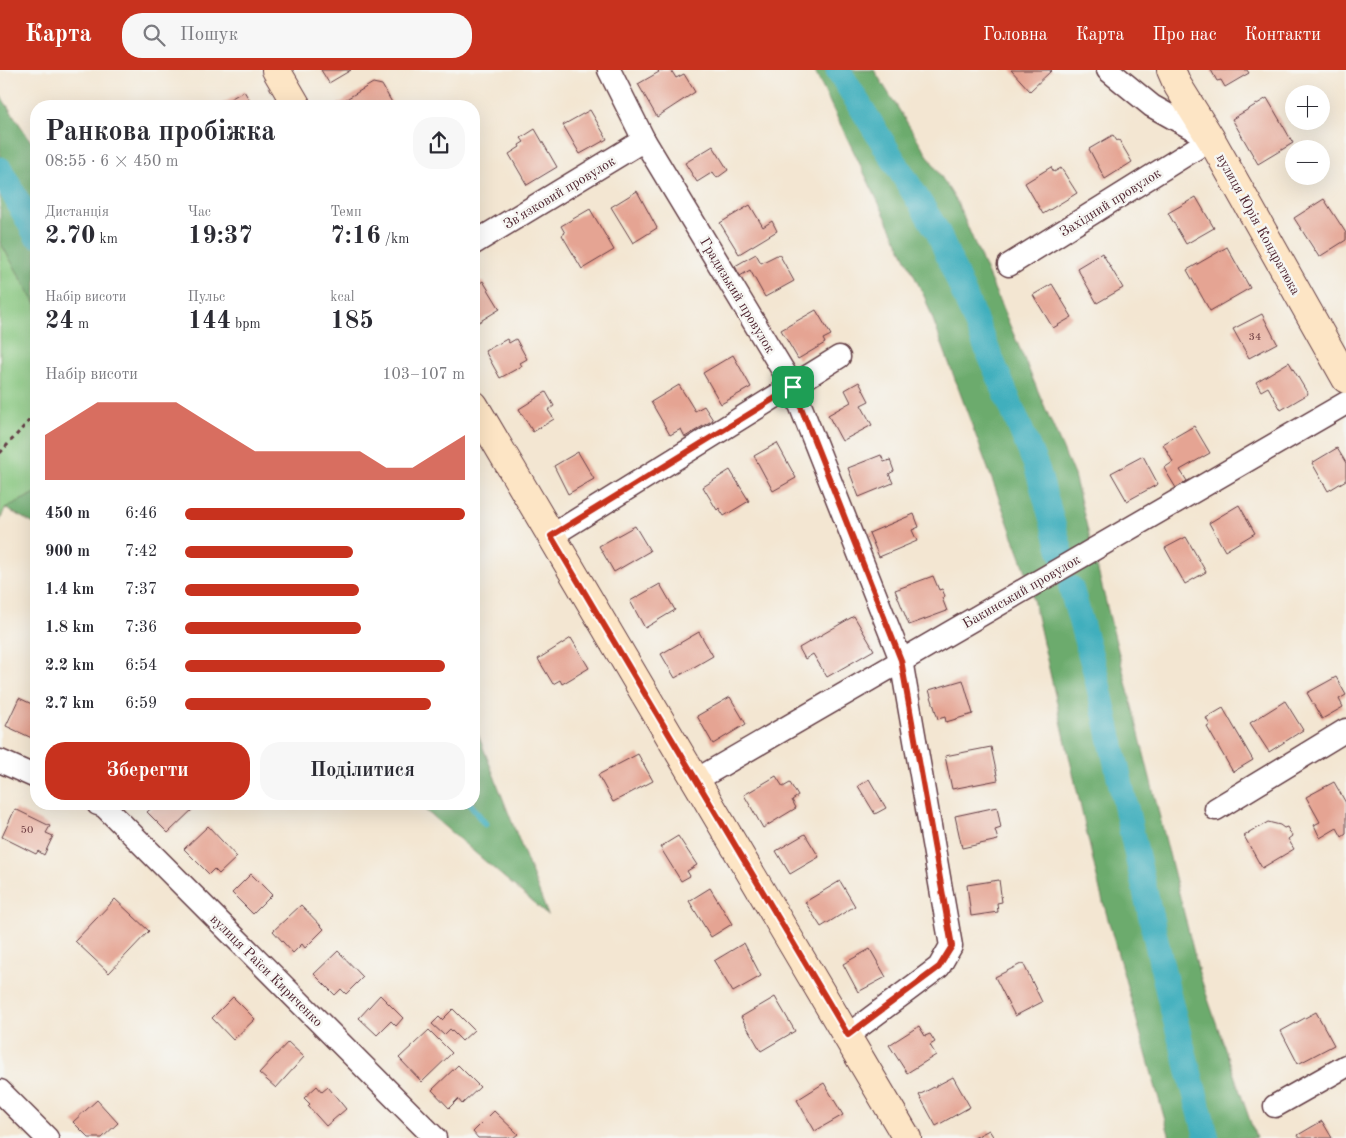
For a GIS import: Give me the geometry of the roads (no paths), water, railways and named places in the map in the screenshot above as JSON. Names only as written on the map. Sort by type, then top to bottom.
[{"type":"street","points":[[276,70],[294,100]]},
{"type":"street","name":"Градизький провулок","points":[[609,70],[644,140],[793,387],[901,660],[952,946],[939,967],[848,1035]]},
{"type":"street","points":[[1108,70],[1152,106],[1211,139]]},
{"type":"street","name":"вулиця Юрія Кондратюка","points":[[1171,70],[1178,86],[1211,139],[1346,378]]},
{"type":"street","name":"Західний провулок","points":[[1009,265],[1211,139]]},
{"type":"street","name":"Звʼязковий провулок","points":[[480,239],[644,140]]},
{"type":"street","points":[[551,536],[839,357]]},
{"type":"street","name":"Бакинський провулок","points":[[696,780],[1346,402]]},
{"type":"street","points":[[480,415],[848,1035],[907,1138]]},
{"type":"street","points":[[1216,810],[1346,730]]},
{"type":"street","points":[[0,761],[30,774]]},
{"type":"street","name":"вулиця Раїси Кириченко","points":[[108,810],[435,1138]]},
{"type":"street","points":[[1275,1106],[1346,1066]]},
{"type":"street","points":[[0,1092],[47,1138]]},
{"type":"waterway","points":[[838,70],[938,232],[1037,468],[1061,552]]},
{"type":"waterway","points":[[0,169],[30,224]]},
{"type":"waterway","points":[[1071,588],[1095,671],[1169,997],[1207,1138]]},
{"type":"waterway","points":[[474,810],[485,824]]}]
